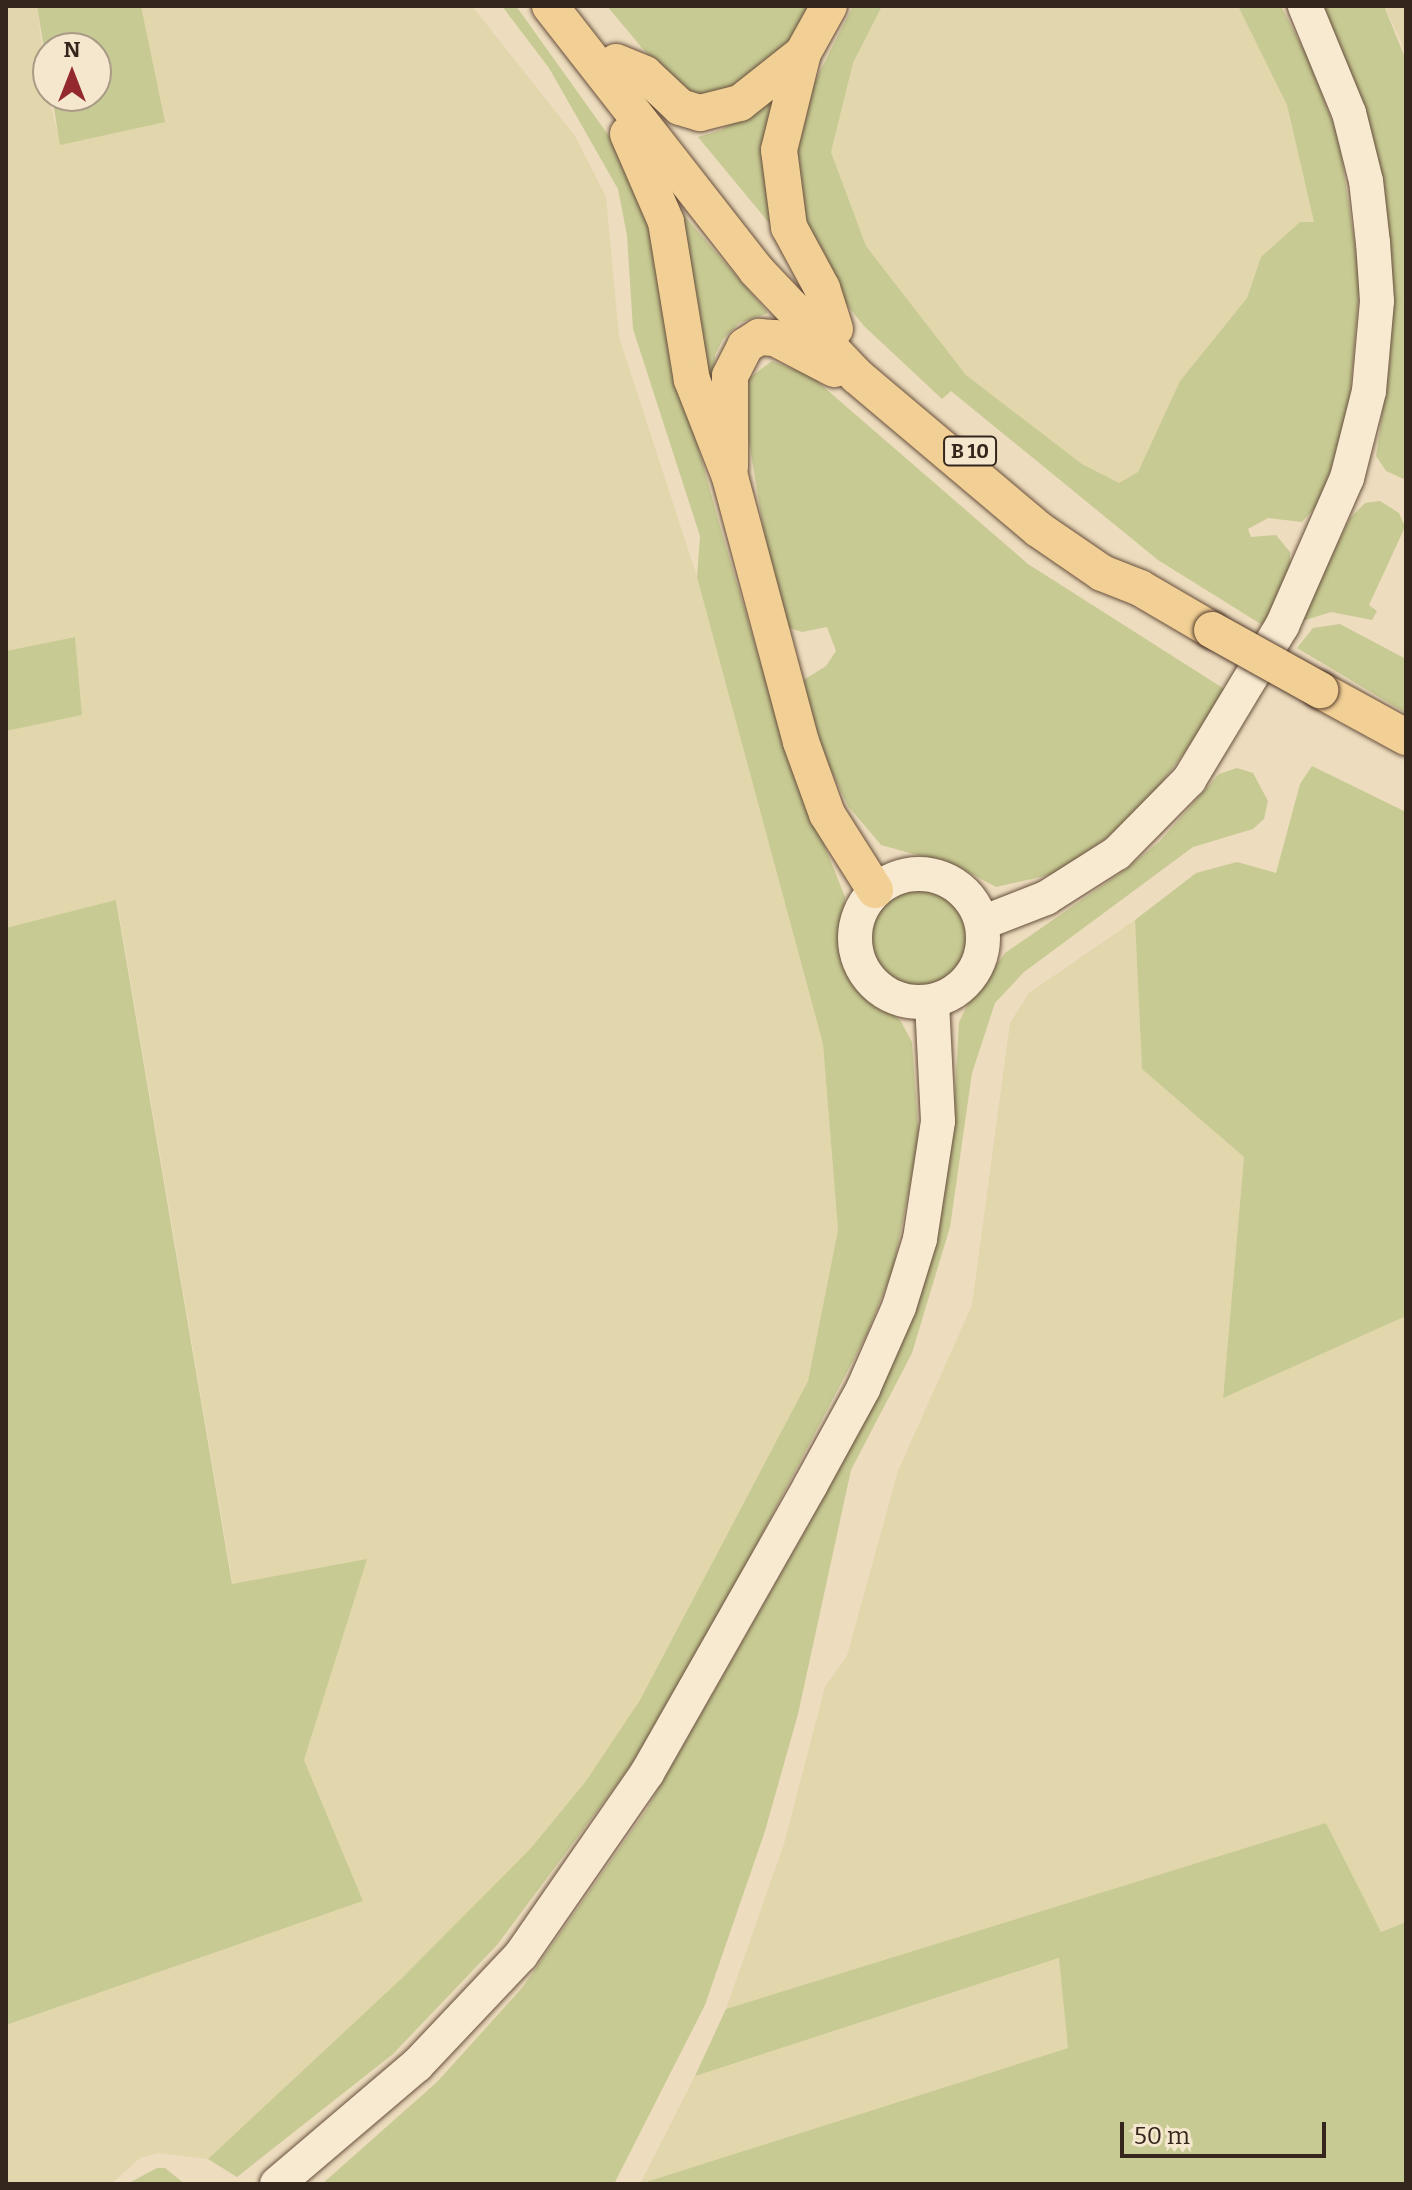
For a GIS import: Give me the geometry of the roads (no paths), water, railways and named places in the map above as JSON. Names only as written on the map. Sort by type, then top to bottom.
[{"type":"main road","name":"B 10","points":[[550,6],[757,271],[857,376],[1038,529],[1102,573],[1140,588],[1406,737]]},
{"type":"main road","name":"B 10","points":[[575,6],[710,184],[835,329],[926,413],[1115,561],[1140,588]]},
{"type":"main road","points":[[829,6],[803,53],[784,122],[781,187],[789,227],[822,288],[835,329]]},
{"type":"main road","points":[[982,923],[1046,898],[1117,853],[1189,780],[1282,626],[1347,478],[1371,376],[1377,301],[1373,243],[1366,181],[1349,113],[1305,6]]},
{"type":"main road","points":[[616,62],[645,74],[680,107],[700,113],[740,103],[803,53]]},
{"type":"main road","points":[[625,104],[628,134],[666,222],[700,410],[730,477],[817,790],[841,841],[875,890]]},
{"type":"main road","points":[[730,477],[730,376],[745,346],[759,337],[775,338],[820,364],[857,376]]},
{"type":"main road","points":[[916,873],[946,878],[969,897],[982,923],[984,940],[974,973],[963,986],[932,1001],[898,999],[877,986],[861,967],[854,934],[861,910],[875,890],[916,873]]},
{"type":"main road","points":[[277,2184],[417,2065],[521,1955],[647,1773],[810,1486],[863,1389],[899,1307],[920,1239],[938,1121],[932,1001]]}]
